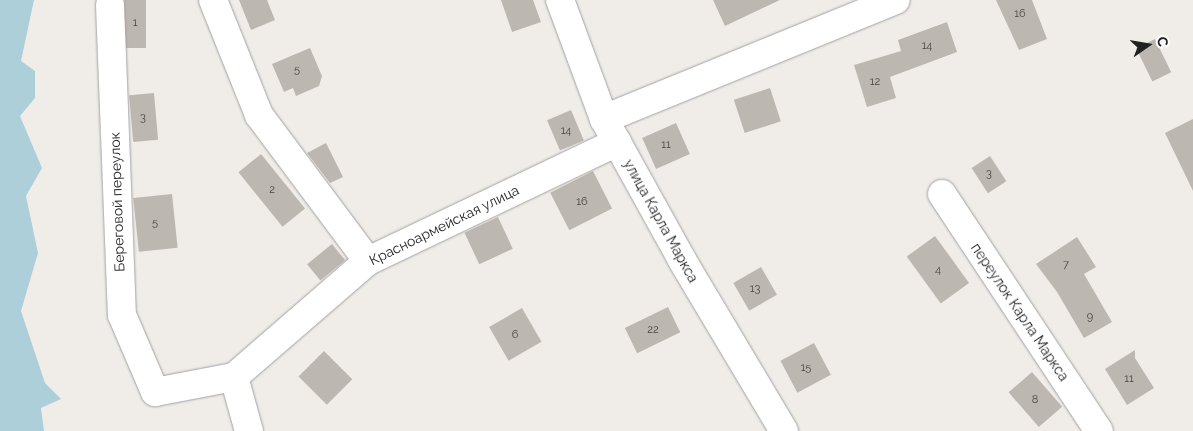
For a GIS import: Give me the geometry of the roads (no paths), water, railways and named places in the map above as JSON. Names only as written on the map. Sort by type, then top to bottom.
[{"type":"street","points":[[213,0],[260,115],[368,261]]},
{"type":"street","name":"улица Карла Маркса","points":[[560,0],[611,131],[682,260],[784,431]]},
{"type":"street","name":"Красноармейская улица","points":[[234,377],[368,261],[611,131],[896,0]]},
{"type":"street","name":"Береговой переулок","points":[[110,5],[122,315],[155,392],[234,377]]},
{"type":"street","name":"переулок Карла Маркса","points":[[942,194],[1099,431]]},
{"type":"street","points":[[234,377],[249,431]]},
{"type":"water","points":[[0,0],[34,0],[21,61],[35,71],[35,98],[20,116],[42,168],[26,196],[38,253],[21,311],[45,383],[61,399],[41,408],[44,431],[0,431]]}]
